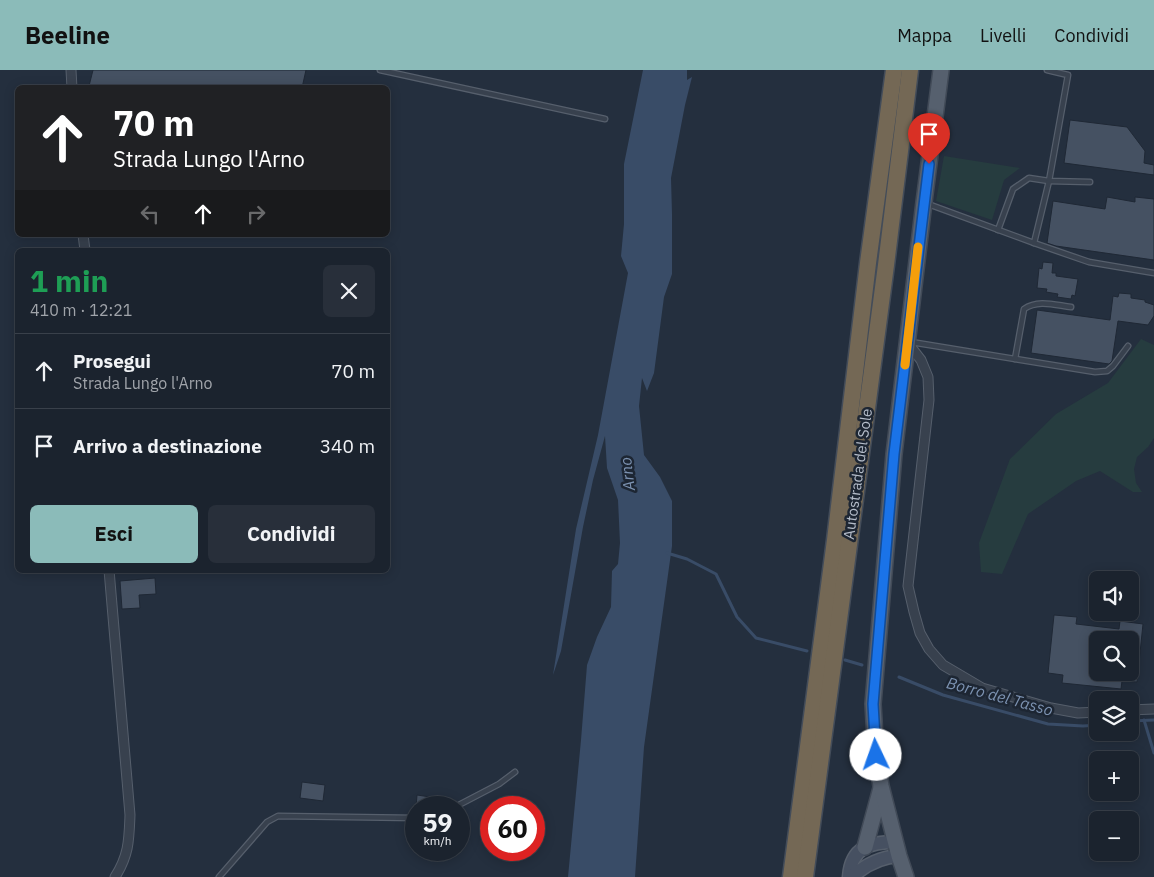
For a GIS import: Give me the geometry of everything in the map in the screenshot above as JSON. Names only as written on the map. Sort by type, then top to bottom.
[{"type":"highway","name":"Autostrada del Sole","points":[[791,877],[894,70]]},
{"type":"highway","name":"Autostrada del Sole","points":[[804,877],[885,274],[910,70]]},
{"type":"main road","points":[[906,877],[897,849],[876,755],[873,704],[894,454],[941,70]]},
{"type":"main road","points":[[865,847],[882,786]]},
{"type":"street","points":[[71,70],[72,85]]},
{"type":"street","points":[[907,342],[921,360],[928,377],[930,400],[908,586],[920,633],[929,649],[943,665],[982,688],[1051,708],[1078,713],[1089,712]]},
{"type":"street","points":[[109,573],[130,816],[129,845],[115,877]]},
{"type":"street","points":[[1139,710],[1154,709]]},
{"type":"street","points":[[881,842],[897,849],[851,877],[850,870],[858,851],[881,842]]},
{"type":"lane","points":[[380,70],[605,119]]},
{"type":"lane","points":[[1034,243],[1049,181],[1068,75],[1047,70]]},
{"type":"lane","points":[[998,230],[1013,189],[1028,178],[1049,181],[1090,182]]},
{"type":"lane","points":[[924,202],[1089,262],[1154,273]]},
{"type":"lane","points":[[1015,359],[1024,309],[1029,305],[1040,302],[1071,307]]},
{"type":"lane","points":[[907,342],[1095,372],[1107,371],[1128,346]]},
{"type":"lane","points":[[470,799],[499,784],[515,772]]},
{"type":"lane","points":[[219,877],[267,822],[278,816],[405,818]]},
{"type":"green space","points":[[944,156],[1020,168],[1004,180],[992,220],[936,201]]},
{"type":"green space","points":[[1141,339],[1154,345],[1154,438],[1148,447],[1137,457],[1134,469],[1136,483],[1142,492],[1133,492],[1100,471],[1076,481],[1028,514],[1002,574],[981,572],[979,543],[1010,459],[1056,414],[1108,383]]},
{"type":"water","name":"Arno","points":[[643,70],[687,70],[687,80],[692,77],[671,178],[672,274],[664,297],[654,373],[647,391],[642,378],[639,406],[644,455],[660,477],[672,501],[672,546],[644,747],[635,877],[568,877],[587,665],[611,607],[612,571],[618,564],[620,543],[618,500],[607,468],[605,436],[583,527],[561,651],[553,675],[576,529],[598,435],[628,273],[621,256],[624,224],[624,164]]},
{"type":"building","points":[[93,70],[306,70],[303,85],[89,85]]},
{"type":"building","points":[[1070,120],[1127,127],[1145,151],[1144,163],[1154,165],[1154,175],[1064,163]]},
{"type":"building","points":[[1107,197],[1135,202],[1135,197],[1154,199],[1154,260],[1056,246],[1047,243],[1053,201],[1105,209]]},
{"type":"building","points":[[1043,262],[1053,263],[1052,273],[1056,273],[1056,276],[1078,279],[1075,296],[1072,295],[1071,299],[1057,297],[1058,294],[1046,292],[1047,289],[1037,288],[1039,268],[1042,269]]},
{"type":"building","points":[[1119,293],[1131,294],[1131,298],[1145,300],[1145,302],[1154,305],[1154,316],[1148,325],[1118,321],[1112,361],[1109,364],[1031,353],[1037,310],[1110,320],[1113,296],[1118,297]]},
{"type":"building","points":[[155,578],[156,594],[139,595],[140,608],[122,609],[120,581]]},
{"type":"building","points":[[1054,615],[1077,617],[1076,624],[1119,629],[1120,621],[1143,624],[1139,663],[1139,631],[1089,631],[1089,681],[1122,681],[1121,689],[1062,683],[1063,675],[1048,673]]},
{"type":"building","points":[[302,782],[325,785],[323,801],[300,798]]},
{"type":"waterway","name":"Borro del Tasso","points":[[667,553],[687,559],[716,574],[737,617],[756,638],[807,651]]},
{"type":"waterway","name":"Borro del Tasso","points":[[845,660],[862,665]]},
{"type":"waterway","name":"Borro del Tasso","points":[[899,677],[943,695],[1048,724],[1089,726]]},
{"type":"waterway","points":[[1144,720],[1154,753]]},
{"type":"waterway","name":"Borro del Tasso","points":[[1139,721],[1154,720]]},
{"type":"slow traffic","points":[[905,365],[918,247]]},
{"type":"route","points":[[876,755],[873,704],[894,454],[929,164]]}]
